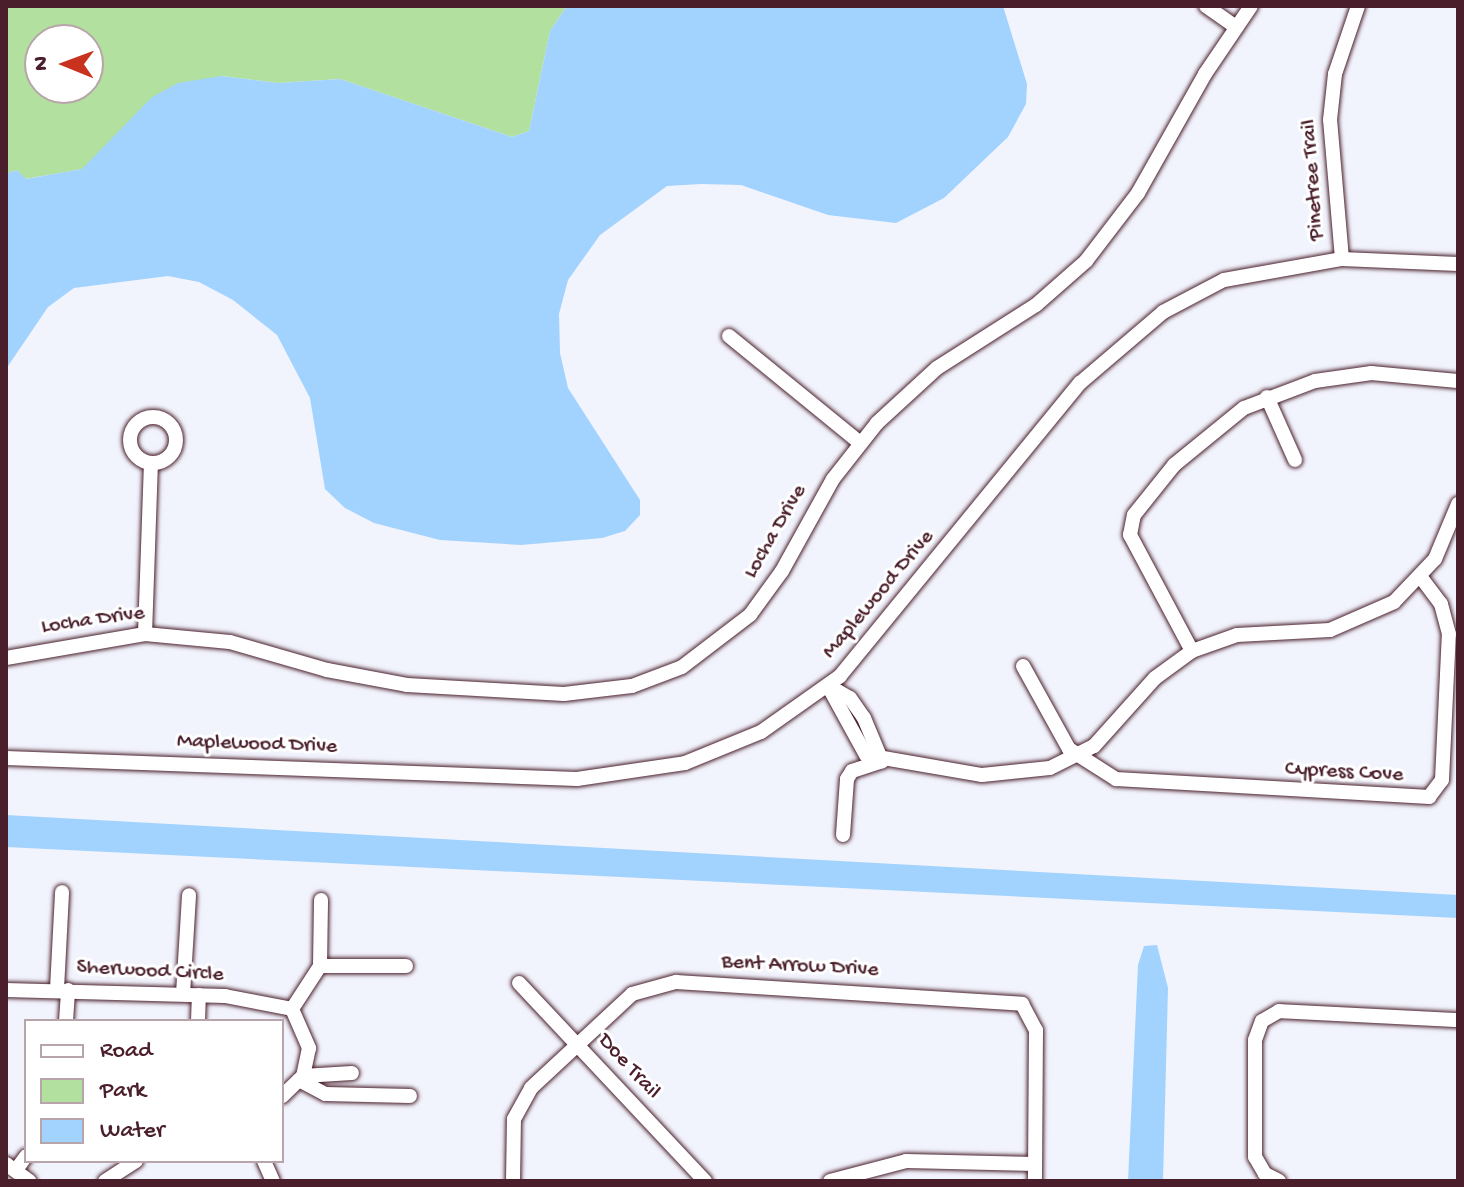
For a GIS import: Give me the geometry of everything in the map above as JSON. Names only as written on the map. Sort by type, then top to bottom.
[{"type":"street","points":[[1206,6],[1236,27]]},
{"type":"street","name":"Locha Drive","points":[[6,658],[145,634],[230,642],[327,670],[407,685],[564,694],[632,686],[700,656],[750,615],[860,443],[937,368],[1036,305],[1086,261],[1138,193],[1251,6]]},
{"type":"street","name":"Pinetree Trail","points":[[1342,259],[1330,120],[1335,74],[1358,6]]},
{"type":"street","name":"Maplewood Drive","points":[[6,758],[605,778],[645,772],[724,749],[785,717],[828,686],[869,647],[1071,394],[1130,336],[1224,280],[1342,259],[1458,264]]},
{"type":"street","points":[[729,336],[860,443]]},
{"type":"street","points":[[1192,651],[1130,535],[1130,525],[1198,441],[1267,397],[1348,375],[1458,381]]},
{"type":"street","points":[[1267,397],[1295,460]]},
{"type":"street","points":[[145,634],[151,464]]},
{"type":"street","points":[[828,686],[866,755],[882,761],[1005,776],[1050,768],[1079,755],[1111,731],[1164,670],[1192,651],[1237,635],[1307,633],[1353,623],[1394,602],[1421,577],[1447,539],[1458,504]]},
{"type":"street","name":"Cypress Cove","points":[[1079,755],[1105,775],[1139,784],[1429,797],[1442,780],[1449,634],[1441,604],[1421,577]]},
{"type":"street","points":[[1023,666],[1054,730],[1079,755]]},
{"type":"street","points":[[843,835],[847,779],[862,765],[882,761]]},
{"type":"street","points":[[62,892],[66,1019]]},
{"type":"street","points":[[183,994],[189,895]]},
{"type":"street","points":[[284,1094],[301,1078],[309,1048],[292,1009],[320,966],[321,900]]},
{"type":"street","points":[[320,966],[406,966]]},
{"type":"street","name":"Bent Arrow Drive","points":[[513,1181],[513,1129],[521,1101],[632,994],[664,982],[1013,1001],[1029,1011],[1036,1030],[1035,1181]]},
{"type":"street","name":"Doe Trail","points":[[519,983],[705,1181]]},
{"type":"street","name":"Sherwood Circle","points":[[6,990],[199,995],[292,1009]]},
{"type":"street","points":[[198,1019],[199,995]]},
{"type":"street","points":[[1279,1181],[1265,1174],[1255,1157],[1255,1040],[1262,1021],[1279,1011],[1458,1020]]},
{"type":"street","points":[[301,1078],[352,1073]]},
{"type":"street","points":[[301,1078],[325,1094],[410,1096]]},
{"type":"street","points":[[830,1181],[906,1161],[1035,1164]]},
{"type":"street","points":[[11,1167],[29,1181]]},
{"type":"street","points":[[105,1181],[120,1176]]},
{"type":"green space","points":[[6,6],[567,6],[550,31],[529,131],[512,137],[340,79],[278,83],[221,76],[83,169],[25,179],[17,170],[6,174]]},
{"type":"water","points":[[567,6],[1003,6],[1027,84],[1026,104],[1008,137],[944,198],[896,223],[828,215],[741,185],[701,184],[667,186],[600,235],[568,280],[559,314],[560,353],[568,388],[640,500],[640,515],[625,531],[602,538],[521,545],[440,540],[374,523],[345,508],[325,489],[310,398],[277,335],[233,300],[199,282],[168,276],[74,288],[48,307],[6,369],[6,174],[17,170],[26,179],[82,169],[152,97],[178,83],[221,76],[278,83],[340,79],[512,137],[529,131],[550,31]]},
{"type":"water","points":[[6,815],[1458,895],[1458,918],[6,847]]},
{"type":"water","points":[[1157,945],[1168,988],[1163,1181],[1128,1181],[1138,965],[1144,946]]}]
